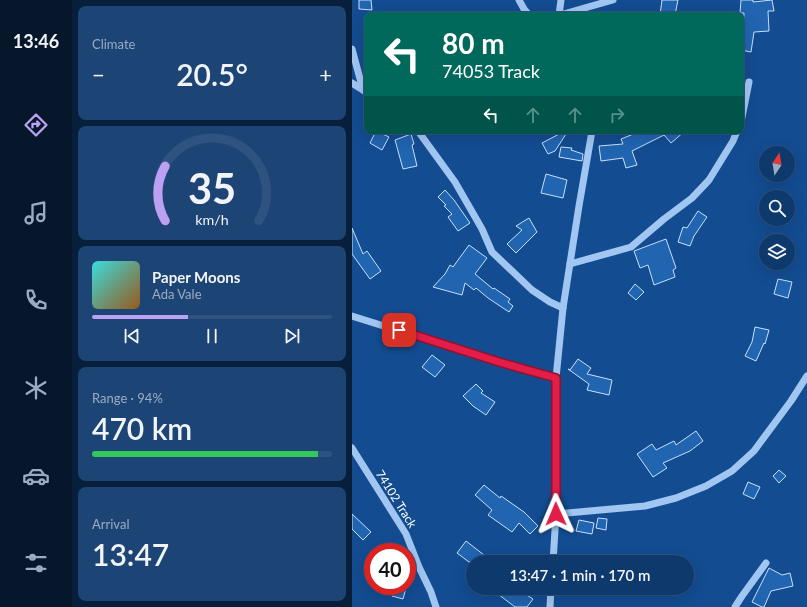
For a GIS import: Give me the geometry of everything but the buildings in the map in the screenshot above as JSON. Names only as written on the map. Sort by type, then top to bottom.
[{"type":"street","points":[[518,0],[526,12]]},
{"type":"street","points":[[559,12],[561,0]]},
{"type":"street","points":[[570,12],[613,0]]},
{"type":"street","points":[[352,49],[364,88]]},
{"type":"street","points":[[744,107],[749,82]]},
{"type":"street","points":[[352,83],[364,90]]},
{"type":"street","points":[[420,134],[454,182],[482,229],[492,252],[532,290],[550,302],[563,308]]},
{"type":"street","points":[[553,555],[556,514],[556,378],[563,308],[592,134]]},
{"type":"street","points":[[570,264],[631,247],[692,198],[709,180],[733,142],[736,134]]},
{"type":"street","points":[[352,316],[499,362],[556,378]]},
{"type":"street","points":[[556,514],[645,506],[676,498],[712,482],[732,471],[754,451],[791,401],[807,376]]},
{"type":"street","name":"74102 Track","points":[[352,448],[406,534],[436,607]]},
{"type":"street","points":[[736,607],[742,596],[766,563]]},
{"type":"street","points":[[550,607],[551,595]]},
{"type":"route","points":[[399,330],[499,362],[556,378],[556,514]]}]
